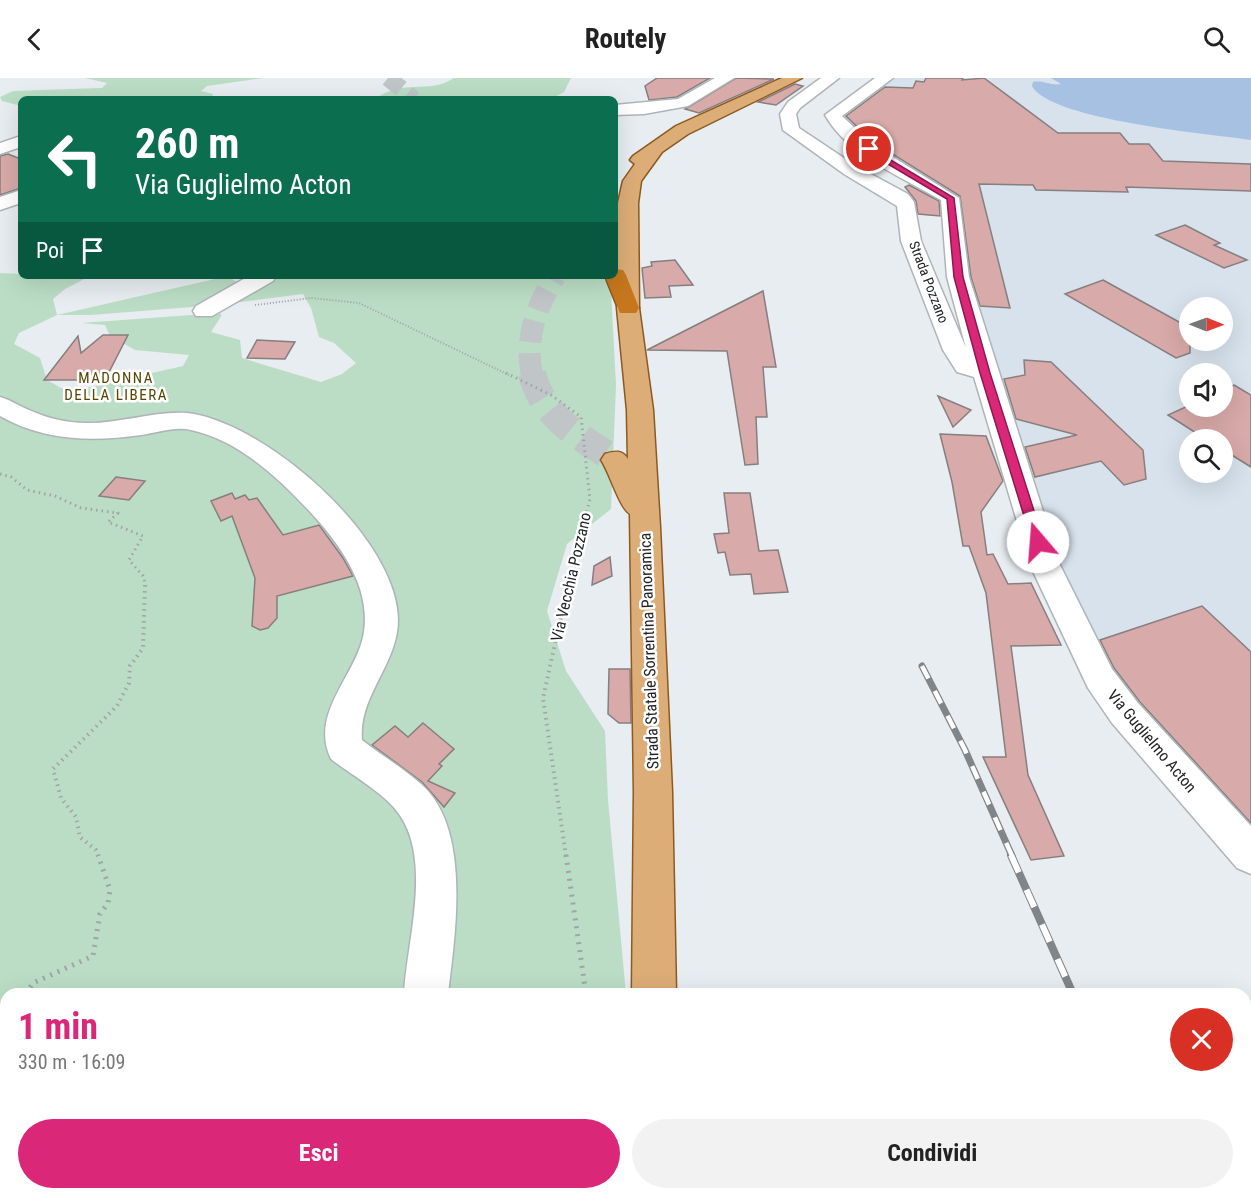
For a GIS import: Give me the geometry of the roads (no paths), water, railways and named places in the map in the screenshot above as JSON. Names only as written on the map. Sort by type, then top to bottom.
[{"type":"highway","points":[[617,279],[628,309]]},
{"type":"main road","points":[[618,185],[635,163],[682,130],[794,78]]},
{"type":"main road","name":"Strada Statale Sorrentina Panoramica","points":[[654,988],[653,792],[645,527],[640,410],[628,309],[629,193],[639,170],[657,147]]},
{"type":"main road","points":[[615,460],[623,471],[645,527]]},
{"type":"street","points":[[618,110],[644,109],[682,103],[726,78]]},
{"type":"street","name":"Strada Pozzano","points":[[831,78],[794,105],[788,114],[791,130],[850,170],[891,191],[907,206],[911,241],[955,350],[966,367],[985,373]]},
{"type":"street","name":"Via Guglielmo Acton","points":[[885,78],[845,104],[833,115],[835,122],[869,149],[950,198],[958,277],[985,373],[1046,565],[1100,678],[1125,713],[1251,855]]},
{"type":"street","points":[[0,130],[18,127]]},
{"type":"street","points":[[0,149],[18,142]]},
{"type":"street","points":[[0,204],[18,197]]},
{"type":"street","points":[[204,311],[249,279]]},
{"type":"street","points":[[0,405],[16,416],[54,428],[88,434],[171,422],[193,422],[242,440],[296,480],[352,540],[373,577],[383,621],[379,644],[345,715],[341,734],[344,748],[409,797],[429,827],[437,871],[433,944],[427,988]]},
{"type":"water","points":[[1051,78],[1251,78],[1251,140],[1133,124],[1068,108],[1045,98],[1032,86],[1033,82],[1061,84]]},
{"type":"tunnel","points":[[388,78],[410,96]]},
{"type":"tunnel","points":[[532,375],[531,336],[538,311],[553,279]]},
{"type":"tunnel","points":[[532,373],[544,402],[553,414],[576,434],[615,460]]},
{"type":"railway","points":[[922,666],[965,750],[1012,856]]},
{"type":"railway","points":[[1011,855],[1070,988]]},
{"type":"district","name":"MADONNA DELLA LIBERA","points":[[116,386]]}]
